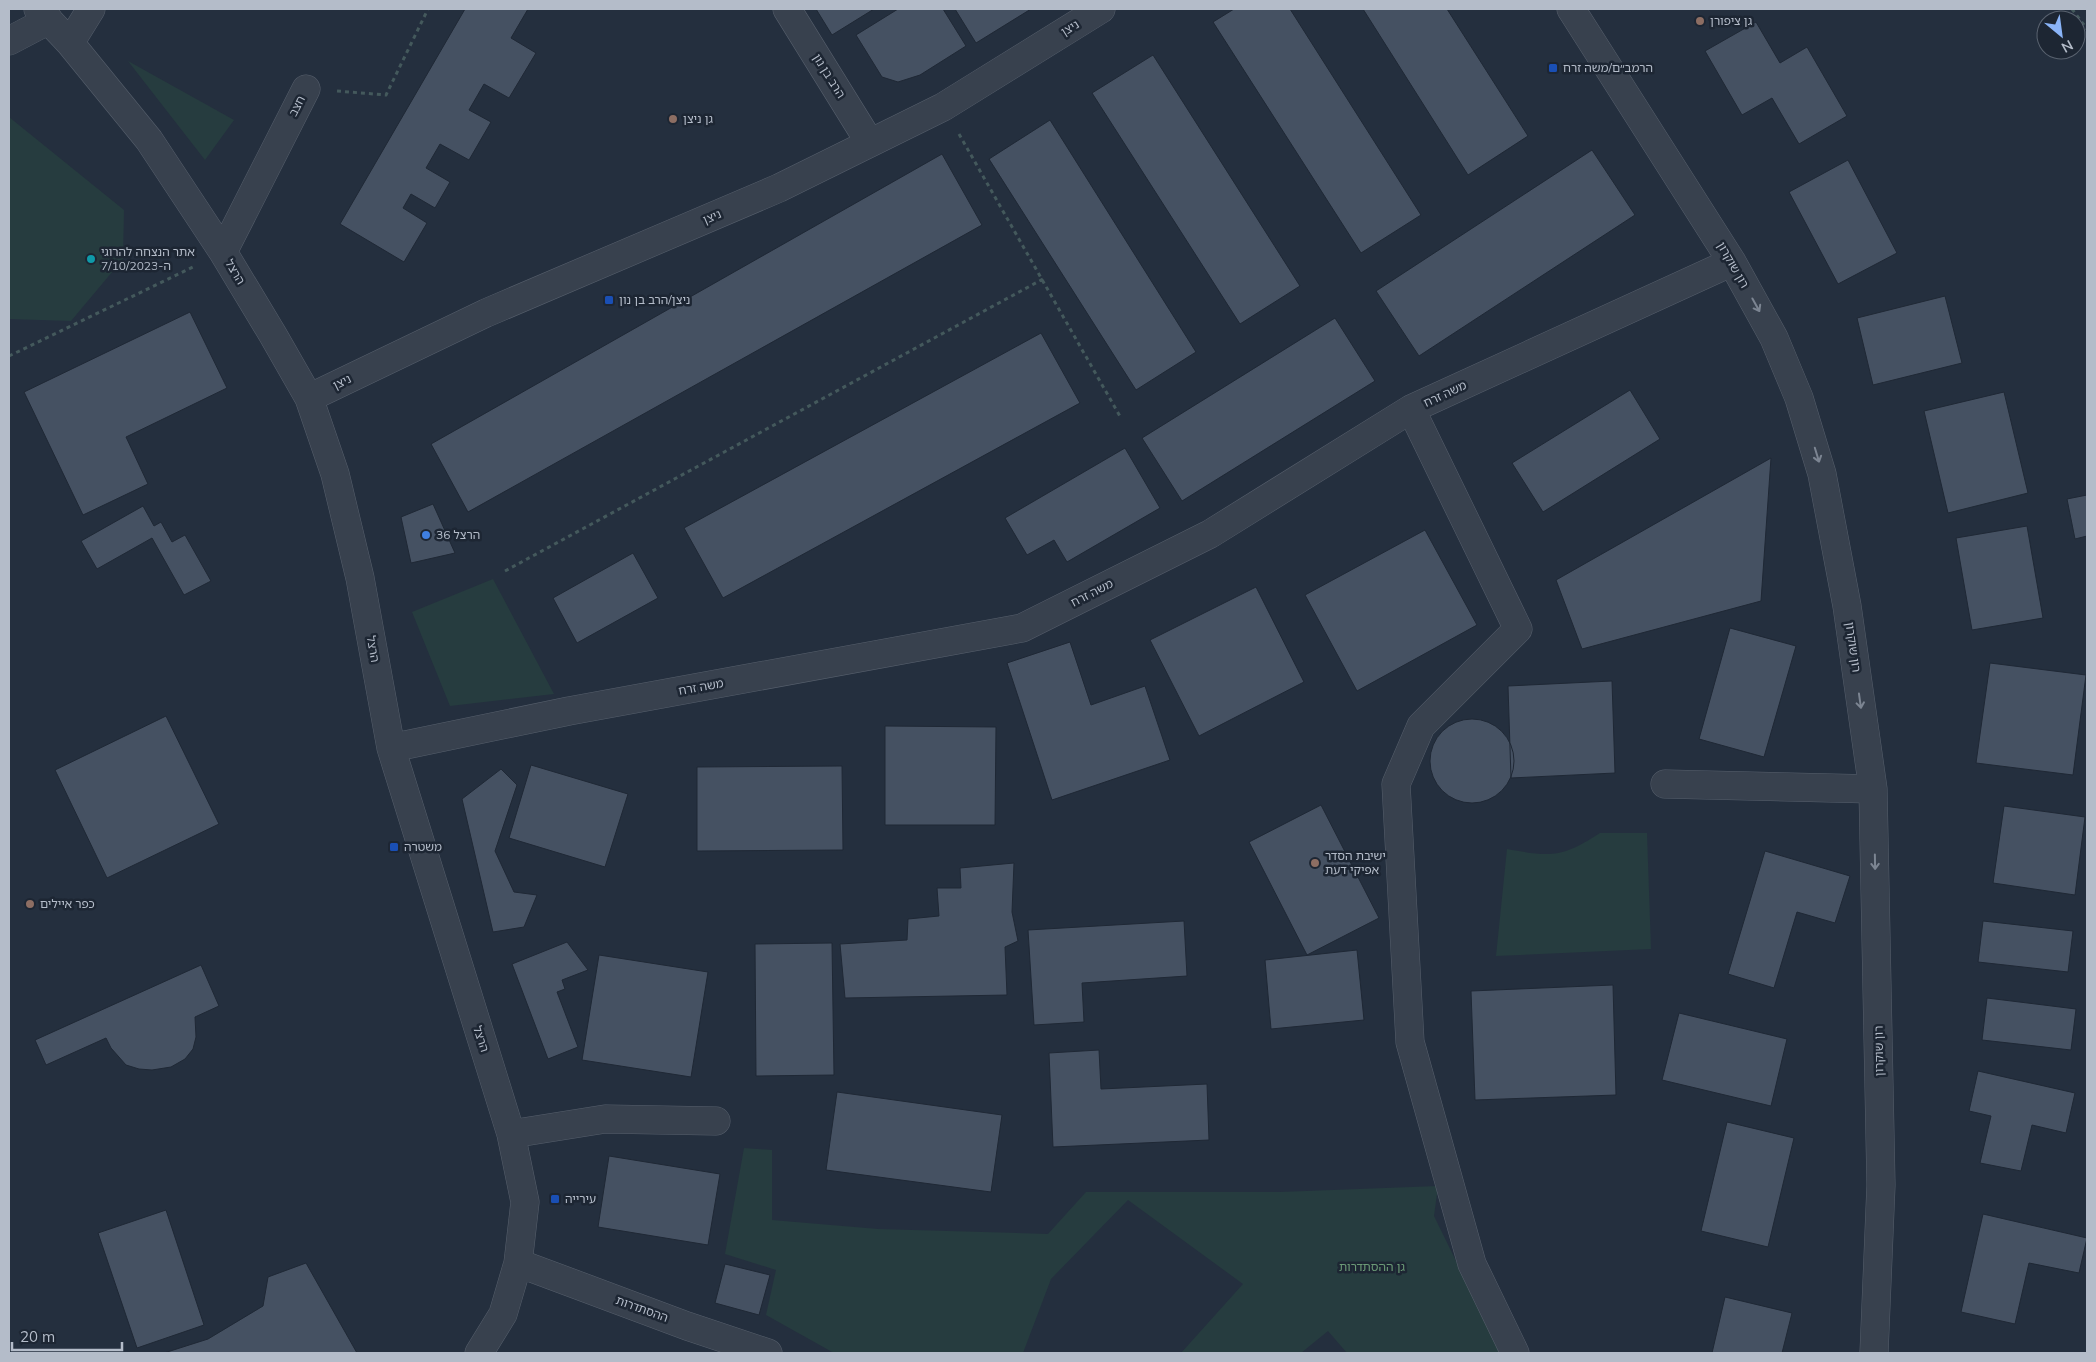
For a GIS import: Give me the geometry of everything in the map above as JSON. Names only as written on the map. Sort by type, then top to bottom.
[{"type":"street","points":[[70,43],[91,9]]},
{"type":"street","name":"הרב בן נון","points":[[787,9],[870,143]]},
{"type":"street","name":"ניצן","points":[[309,398],[486,313],[779,188],[944,107],[1101,9]]},
{"type":"street","name":"רון שוקרון","points":[[1571,9],[1732,262],[1774,338],[1796,390],[1822,474],[1847,606],[1874,789],[1881,1184],[1874,1353]]},
{"type":"street","points":[[9,41],[43,14]]},
{"type":"street","name":"הרצל","points":[[43,14],[70,43],[149,140],[223,252],[309,398],[335,474],[358,568],[391,748],[511,1134],[525,1202],[518,1263],[503,1314],[479,1353]]},
{"type":"street","name":"חצב","points":[[223,252],[306,89]]},
{"type":"street","name":"משה זרח","points":[[391,748],[569,711],[1022,628],[1210,534],[1411,409],[1732,262]]},
{"type":"street","points":[[1411,409],[1518,629],[1421,726],[1396,784],[1410,1042],[1472,1264],[1515,1353]]},
{"type":"street","points":[[1665,784],[1874,789]]},
{"type":"street","points":[[511,1134],[605,1119],[716,1120]]},
{"type":"street","name":"ההסתדרות","points":[[518,1263],[688,1326],[768,1353]]},
{"type":"path","name":"חצב","points":[[306,89],[386,94],[428,9]]},
{"type":"path","points":[[2072,9],[2087,29]]},
{"type":"path","points":[[944,107],[1121,418]]},
{"type":"path","points":[[9,356],[223,252]]},
{"type":"path","points":[[505,571],[1043,279]]},
{"type":"green space","points":[[128,61],[234,120],[205,160]]},
{"type":"green space","points":[[9,117],[124,210],[123,259],[71,321],[9,319]]},
{"type":"green space","points":[[493,579],[554,694],[450,706],[412,612]]},
{"type":"green space","points":[[1600,833],[1647,833],[1651,949],[1496,956],[1507,849],[1546,854],[1556,853],[1576,847]]},
{"type":"green space","name":"גן ההסתדרות","points":[[744,1148],[772,1150],[772,1220],[878,1229],[1048,1234],[1086,1192],[1280,1192],[1438,1186],[1434,1216],[1501,1353],[1347,1353],[1328,1331],[1301,1353],[1181,1353],[1243,1284],[1128,1200],[1051,1279],[1023,1353],[834,1353],[766,1315],[776,1270],[725,1254]]},
{"type":"building","points":[[465,9],[528,9],[511,38],[536,53],[509,98],[484,84],[469,110],[491,122],[469,160],[440,144],[426,168],[450,182],[435,208],[411,194],[403,208],[427,223],[404,262],[340,224]]},
{"type":"building","points":[[816,9],[874,9],[832,35]]},
{"type":"building","points":[[898,9],[943,9],[966,46],[920,75],[898,82],[882,77],[856,35]]},
{"type":"building","points":[[955,9],[1031,9],[976,43]]},
{"type":"building","points":[[1234,9],[1290,9],[1421,215],[1361,253],[1213,22]]},
{"type":"building","points":[[1363,9],[1447,9],[1528,136],[1468,175]]},
{"type":"building","points":[[1756,22],[1780,63],[1807,47],[1847,116],[1799,144],[1772,98],[1742,115],[1705,51]]},
{"type":"building","points":[[1153,55],[1300,286],[1240,324],[1092,93]]},
{"type":"building","points":[[1050,120],[1196,352],[1136,390],[989,159]]},
{"type":"building","points":[[1592,150],[1635,215],[1419,356],[1376,291]]},
{"type":"building","points":[[942,154],[982,225],[468,512],[431,444]]},
{"type":"building","points":[[1848,160],[1897,253],[1838,284],[1789,192]]},
{"type":"building","points":[[1945,296],[1962,363],[1873,385],[1857,318]]},
{"type":"building","points":[[190,312],[227,388],[126,437],[148,484],[83,515],[24,392]]},
{"type":"building","points":[[1335,318],[1375,381],[1182,501],[1142,438]]},
{"type":"building","points":[[1041,333],[1080,403],[723,598],[684,528]]},
{"type":"building","points":[[1630,390],[1660,439],[1543,512],[1512,463]]},
{"type":"building","points":[[2004,392],[2028,493],[1948,513],[1924,411]]},
{"type":"building","points":[[1125,448],[1160,508],[1067,562],[1054,540],[1027,555],[1005,518]]},
{"type":"building","points":[[1771,458],[1761,601],[1582,649],[1556,580]]},
{"type":"building","points":[[2087,495],[2087,536],[2075,539],[2067,499]]},
{"type":"building","name":"הרצל 36","points":[[433,504],[455,553],[411,563],[401,517]]},
{"type":"building","points":[[143,506],[154,526],[161,522],[172,542],[185,535],[211,581],[184,595],[152,538],[97,569],[81,541]]},
{"type":"building","points":[[2027,526],[2043,618],[1972,630],[1956,538]]},
{"type":"building","points":[[1425,530],[1477,625],[1357,691],[1305,595]]},
{"type":"building","points":[[633,553],[658,598],[577,643],[553,598]]},
{"type":"building","points":[[1256,587],[1304,682],[1199,736],[1150,640]]},
{"type":"building","points":[[1730,628],[1796,646],[1764,757],[1699,739]]},
{"type":"building","points":[[1070,642],[1091,705],[1145,686],[1170,760],[1052,800],[1007,663]]},
{"type":"building","points":[[1990,663],[2086,675],[2073,775],[1976,763]]},
{"type":"building","points":[[1612,681],[1615,773],[1511,778],[1508,686]]},
{"type":"building","points":[[166,716],[219,824],[107,878],[55,770]]},
{"type":"building","points":[[1472,719],[1488,722],[1502,731],[1511,745],[1514,761],[1511,777],[1502,791],[1488,800],[1472,803],[1456,800],[1442,791],[1433,777],[1430,761],[1433,745],[1442,731],[1456,722]]},
{"type":"building","points":[[885,726],[996,727],[995,825],[885,825]]},
{"type":"building","points":[[531,765],[628,794],[605,867],[509,838]]},
{"type":"building","points":[[842,766],[843,850],[697,851],[697,767]]},
{"type":"building","points":[[501,769],[517,785],[495,851],[514,892],[537,895],[524,927],[493,932],[462,799]]},
{"type":"building","points":[[1321,805],[1379,918],[1307,955],[1249,842]]},
{"type":"building","points":[[2004,806],[2085,817],[2075,895],[1993,883]]},
{"type":"building","points":[[1765,851],[1850,876],[1835,923],[1797,912],[1774,988],[1728,974]]},
{"type":"building","points":[[1014,863],[1012,912],[1018,941],[1005,947],[1007,995],[845,998],[840,944],[907,940],[908,919],[939,916],[937,888],[961,888],[960,868]]},
{"type":"building","points":[[1184,921],[1187,976],[1082,983],[1084,1022],[1034,1025],[1028,930]]},
{"type":"building","points":[[1983,921],[2073,931],[2068,972],[1978,962]]},
{"type":"building","points":[[567,942],[588,970],[562,980],[565,989],[557,992],[578,1047],[548,1059],[512,964]]},
{"type":"building","points":[[832,943],[834,1075],[756,1076],[755,944]]},
{"type":"building","points":[[1357,950],[1364,1020],[1271,1029],[1265,960]]},
{"type":"building","points":[[599,955],[708,972],[691,1077],[582,1060]]},
{"type":"building","points":[[201,965],[219,1006],[195,1017],[196,1037],[193,1049],[185,1059],[171,1067],[152,1070],[139,1069],[126,1065],[111,1048],[106,1038],[46,1065],[35,1040]]},
{"type":"building","points":[[1613,985],[1616,1095],[1475,1100],[1471,991]]},
{"type":"building","points":[[1987,998],[2076,1009],[2071,1050],[1982,1040]]},
{"type":"building","points":[[1679,1013],[1787,1039],[1771,1106],[1662,1080]]},
{"type":"building","points":[[1099,1050],[1101,1089],[1207,1084],[1209,1140],[1053,1147],[1049,1053]]},
{"type":"building","points":[[1978,1071],[2075,1093],[2066,1133],[2032,1125],[2021,1171],[1980,1163],[1991,1116],[1969,1111]]},
{"type":"building","points":[[837,1092],[1002,1115],[991,1192],[826,1170]]},
{"type":"building","points":[[1727,1122],[1794,1138],[1768,1247],[1701,1231]]},
{"type":"building","points":[[609,1156],[720,1174],[708,1245],[598,1227]]},
{"type":"building","points":[[166,1210],[204,1325],[137,1348],[98,1233]]},
{"type":"building","points":[[1983,1214],[2087,1238],[2079,1273],[2029,1263],[2015,1324],[1961,1312]]},
{"type":"building","points":[[306,1263],[357,1353],[164,1353],[208,1339],[263,1306],[268,1277]]},
{"type":"building","points":[[725,1264],[770,1275],[759,1315],[715,1303]]},
{"type":"building","points":[[1725,1297],[1792,1313],[1782,1353],[1712,1353]]},
{"type":"place","name":"גן ציפורן","points":[[1700,21]]},
{"type":"place","name":"הרמב״ם/משה זרח","points":[[1553,68]]},
{"type":"place","name":"גן ניצן","points":[[673,119]]},
{"type":"place","name":"אתר הנצחה להרוגי ה-7/10/2023","points":[[91,259]]},
{"type":"place","name":"ניצן/הרב בן נון","points":[[609,300]]},
{"type":"place","name":"הרצל 36","points":[[426,535]]},
{"type":"place","name":"משטרה","points":[[394,847]]},
{"type":"place","name":"ישיבת הסדר אפיקי דעת","points":[[1315,863]]},
{"type":"place","name":"כפר איילים","points":[[30,904]]},
{"type":"place","name":"עירייה","points":[[555,1199]]}]
